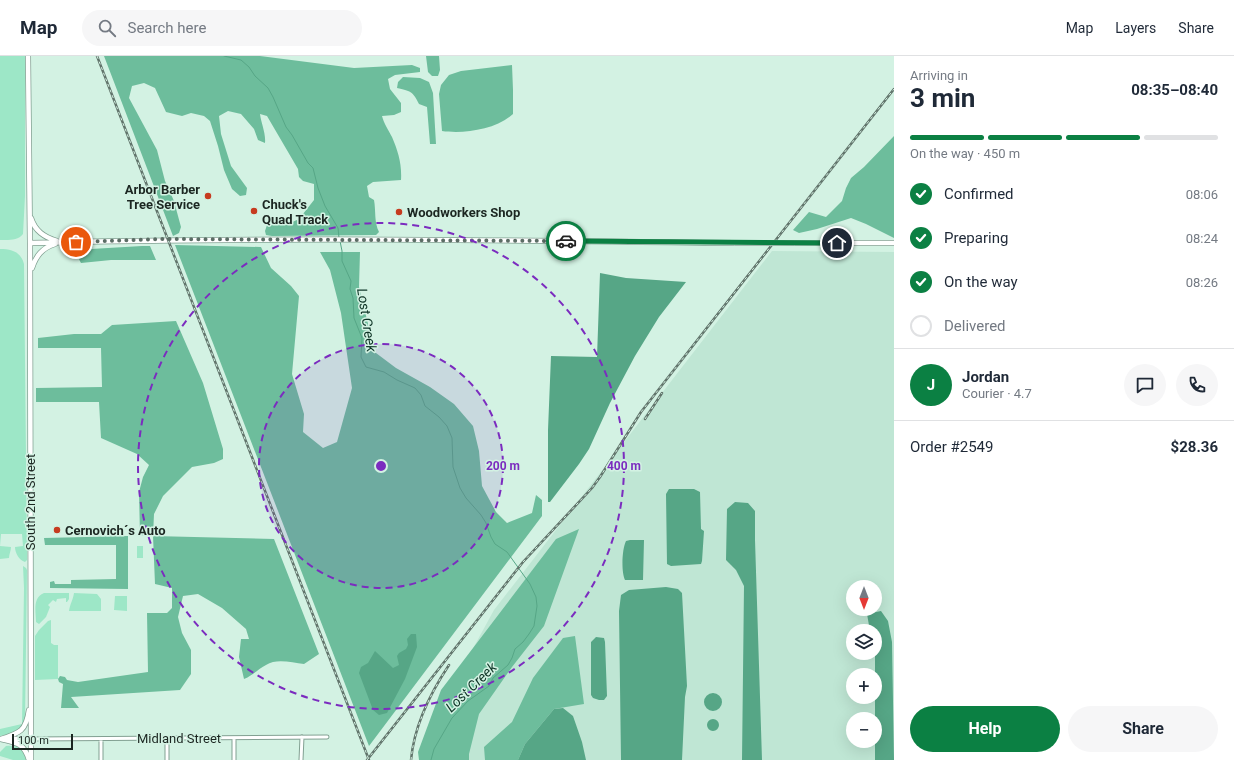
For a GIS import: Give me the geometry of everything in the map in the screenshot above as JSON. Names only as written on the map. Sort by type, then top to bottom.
[{"type":"main road","name":"South 2nd Street","points":[[28,56],[30,210],[30,760]]},
{"type":"main road","points":[[30,210],[33,222],[39,232],[50,239],[62,242]]},
{"type":"main road","points":[[30,243],[163,239],[325,239],[894,243]]},
{"type":"main road","points":[[30,271],[36,257],[42,251],[50,245],[62,242]]},
{"type":"main road","points":[[1,739],[17,734],[26,725],[31,693]]},
{"type":"main road","points":[[1,739],[31,739]]},
{"type":"main road","points":[[1,739],[22,746],[30,760]]},
{"type":"street","points":[[302,737],[302,760]]},
{"type":"street","name":"Midland Street","points":[[31,739],[327,737]]},
{"type":"street","points":[[167,738],[167,760]]},
{"type":"street","points":[[234,738],[234,760]]},
{"type":"street","points":[[101,739],[101,760]]},
{"type":"shaded area","points":[[0,56],[25,56],[25,196],[23,234],[16,239],[9,240],[0,240]]},
{"type":"shaded area","points":[[104,56],[260,56],[354,68],[412,65],[420,68],[420,72],[395,75],[388,79],[390,89],[401,103],[401,112],[394,115],[382,116],[398,153],[401,168],[401,180],[373,182],[367,186],[369,197],[374,200],[377,228],[379,232],[376,235],[266,235],[265,231],[267,225],[288,224],[299,219],[314,200],[314,184],[303,181],[299,177],[298,169],[267,116],[260,114],[265,143],[258,140],[254,129],[241,114],[228,111],[219,116],[221,134],[231,166],[247,188],[246,195],[240,196],[232,189],[224,170],[210,121],[204,116],[191,113],[182,116],[166,112],[155,88],[144,83],[132,86],[129,98],[157,150],[165,181],[174,201],[181,227],[179,233],[173,236]]},
{"type":"shaded area","points":[[426,56],[439,56],[440,70],[438,76],[432,76],[428,72]]},
{"type":"shaded area","points":[[512,65],[513,114],[498,124],[479,130],[460,132],[442,131],[439,94],[441,85],[449,75],[461,71]]},
{"type":"shaded area","points":[[403,77],[420,78],[429,82],[433,93],[436,144],[430,144],[427,107],[419,104],[411,92],[397,88],[398,82]]},
{"type":"shaded area","points":[[894,136],[894,238],[851,218],[799,233],[793,230],[809,212],[826,217],[842,201],[851,178],[864,167]]},
{"type":"shaded area","points":[[175,245],[261,247],[271,268],[291,286],[299,296],[292,374],[304,414],[303,432],[323,448],[337,442],[352,388],[341,313],[330,270],[320,252],[360,252],[359,287],[369,328],[372,350],[396,368],[430,387],[454,404],[473,426],[479,451],[482,486],[496,512],[507,523],[532,513],[536,495],[542,500],[542,516],[369,746]]},
{"type":"shaded area","points":[[150,246],[156,260],[111,260],[81,263],[74,250]]},
{"type":"shaded area","points":[[0,249],[15,252],[21,257],[24,264],[27,552],[27,560],[25,562],[19,558],[15,549],[15,547],[23,546],[22,534],[1,534],[0,546]]},
{"type":"shaded area","points":[[772,251],[894,252],[894,760],[445,760],[442,705],[494,610]]},
{"type":"shaded area","points":[[600,273],[626,278],[686,282],[659,317],[635,356],[610,403],[589,449],[550,502],[548,502],[548,430],[551,356],[597,357]]},
{"type":"shaded area","points":[[176,321],[203,383],[223,449],[223,459],[214,463],[192,467],[163,496],[154,514],[153,536],[140,535],[139,492],[143,477],[149,465],[137,454],[101,438],[99,402],[36,402],[36,388],[102,387],[101,348],[38,348],[38,338],[74,334],[101,334],[112,325]]},
{"type":"shaded area","points":[[669,489],[694,489],[700,492],[701,529],[704,531],[701,564],[671,566],[667,564],[666,494]]},
{"type":"shaded area","points":[[735,502],[748,503],[755,511],[762,760],[742,760],[744,586],[736,570],[726,560],[727,509]]},
{"type":"shaded area","points":[[579,529],[544,626],[512,667],[479,714],[469,754],[469,760],[419,760],[418,752],[441,690],[556,539]]},
{"type":"shaded area","points":[[128,536],[128,589],[50,588],[50,582],[54,581],[55,584],[71,584],[71,580],[116,579],[116,545],[45,545],[44,538]]},
{"type":"shaded area","points":[[153,536],[274,539],[319,654],[304,664],[285,662],[270,663],[244,679],[239,657],[241,639],[249,639],[246,629],[222,608],[198,594],[183,596],[178,617],[182,633],[191,650],[191,674],[180,690],[71,697],[79,708],[61,708],[63,684],[59,682],[58,679],[60,676],[65,677],[67,680],[78,682],[148,672],[147,613],[167,613],[172,608],[172,588],[155,584]]},
{"type":"shaded area","points":[[644,540],[643,580],[625,580],[622,560],[626,541]]},
{"type":"shaded area","points":[[0,546],[11,547],[9,558],[0,559]]},
{"type":"shaded area","points":[[137,546],[143,546],[143,558],[137,558]]},
{"type":"shaded area","points":[[23,566],[27,570],[25,722],[17,732],[0,736],[0,729],[22,724]]},
{"type":"shaded area","points":[[666,587],[678,589],[682,593],[687,686],[685,697],[682,760],[621,760],[619,611],[621,595],[629,590]]},
{"type":"shaded area","points":[[44,593],[69,593],[69,599],[67,602],[66,598],[57,599],[56,602],[53,600],[48,605],[50,607],[46,617],[39,624],[36,622],[36,602],[40,595]]},
{"type":"shaded area","points":[[74,593],[97,594],[101,599],[101,611],[69,611]]},
{"type":"shaded area","points":[[115,596],[127,596],[127,611],[114,610]]},
{"type":"shaded area","points":[[882,612],[888,621],[892,642],[894,760],[875,760],[875,748],[882,748],[882,712],[875,712],[875,704],[882,704],[882,668],[875,668],[875,660],[882,660],[882,624],[869,624],[867,616],[882,616]]},
{"type":"shaded area","points":[[51,620],[51,643],[58,645],[58,679],[35,680],[35,636],[48,621]]},
{"type":"shaded area","points":[[411,634],[416,634],[417,647],[405,679],[387,713],[379,715],[373,710],[359,673],[361,667],[368,663],[375,651],[393,668],[399,665],[397,656],[406,649],[408,645],[407,639]]},
{"type":"shaded area","points":[[575,636],[584,704],[554,709],[525,744],[518,760],[485,760],[484,747],[512,722],[533,678],[563,638]]},
{"type":"shaded area","points":[[596,637],[604,638],[605,642],[607,696],[604,700],[593,698],[591,695],[591,642]]},
{"type":"shaded area","points":[[713,693],[719,696],[722,702],[719,708],[713,711],[707,708],[704,702],[707,696]]},
{"type":"shaded area","points":[[563,708],[573,716],[582,742],[586,760],[518,760],[525,744],[554,709]]},
{"type":"shaded area","points":[[713,719],[717,721],[719,725],[717,729],[713,731],[709,729],[707,725],[709,721]]},
{"type":"shaded area","points":[[6,746],[14,746],[22,750],[26,760],[13,760],[0,756],[0,752]]},
{"type":"waterway","name":"Lost Creek","points":[[224,56],[241,60],[268,88],[286,127],[308,163],[313,168],[318,188],[325,206],[338,228],[339,238]]},
{"type":"waterway","name":"Lost Creek","points":[[340,241],[342,261],[351,281],[350,289],[353,298],[354,318],[362,338],[361,357],[366,367],[384,372],[415,388],[421,395],[425,406],[439,417],[447,426],[452,438],[453,467],[460,488],[466,498],[481,515],[495,544],[507,552],[530,584],[536,597],[537,606],[534,626],[529,634],[515,649],[508,665],[493,678],[489,686],[468,701],[452,718],[434,749],[431,760]]},
{"type":"railway","points":[[97,56],[369,760]]},
{"type":"railway","points":[[367,760],[523,562],[592,488],[641,412],[894,89]]},
{"type":"railway","points":[[645,419],[662,393]]},
{"type":"railway","points":[[411,760],[416,735],[424,710],[449,665]]},
{"type":"way so far","points":[[76,242],[163,239],[566,241]]},
{"type":"place","name":"Arbor Barber Tree Service","points":[[208,196]]},
{"type":"place","name":"Chuck's Quad Track","points":[[254,211]]},
{"type":"place","name":"Woodworkers Shop","points":[[399,212]]},
{"type":"place","name":"Cernovich´s Auto","points":[[57,530]]},
{"type":"route","points":[[566,241],[837,243]]}]
